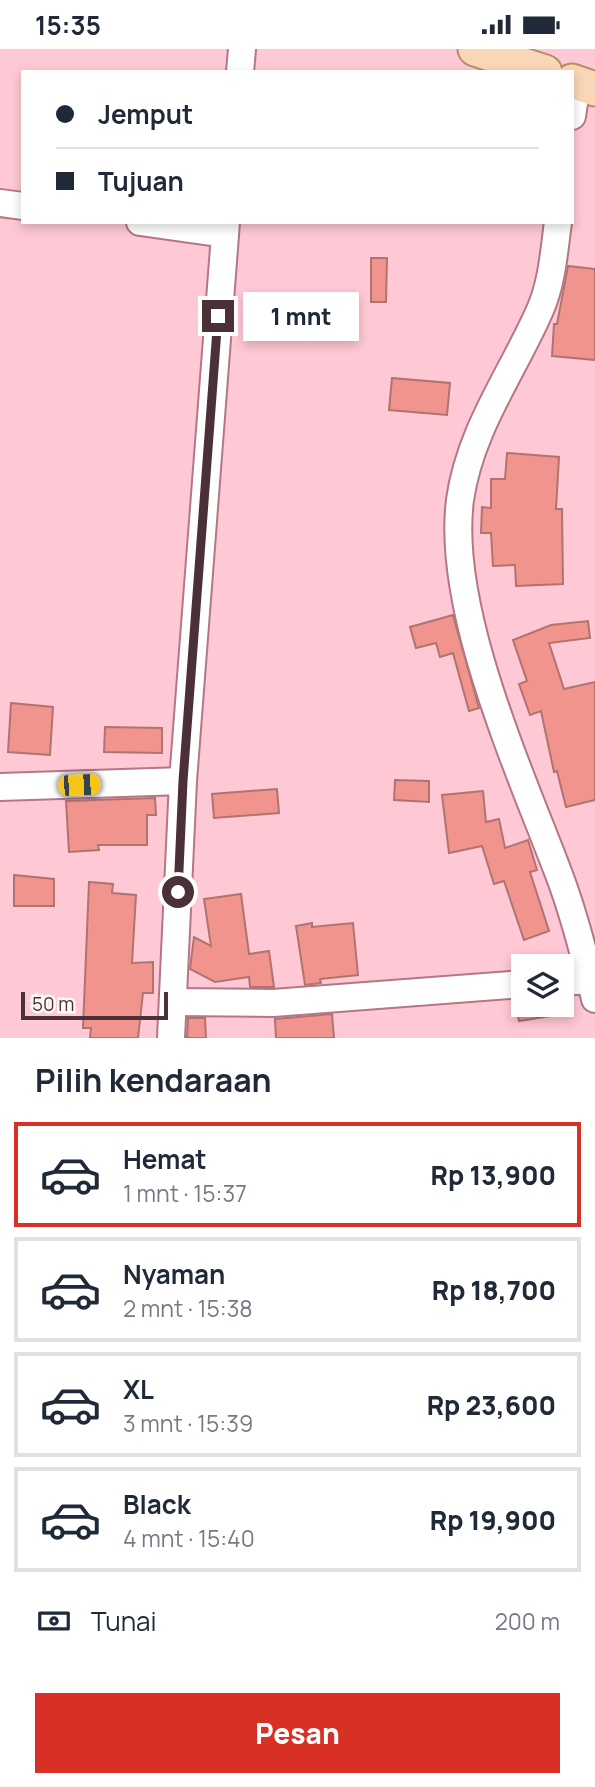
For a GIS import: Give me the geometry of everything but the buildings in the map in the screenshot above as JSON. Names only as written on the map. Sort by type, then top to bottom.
[{"type":"main road","points":[[475,49],[539,70]]},
{"type":"street","points":[[240,70],[242,49]]},
{"type":"street","points":[[574,109],[581,84]]},
{"type":"street","points":[[0,203],[21,206]]},
{"type":"street","points":[[168,224],[225,228],[183,781],[171,1038]]},
{"type":"street","points":[[558,224],[551,276],[541,310],[478,431],[460,500],[458,565],[487,678],[560,875],[593,990]]},
{"type":"street","points":[[0,787],[183,781]]},
{"type":"street","points":[[173,1002],[273,1003],[511,985]]},
{"type":"street","points":[[574,985],[593,990]]},
{"type":"route","points":[[178,892],[183,781],[218,316]]}]
